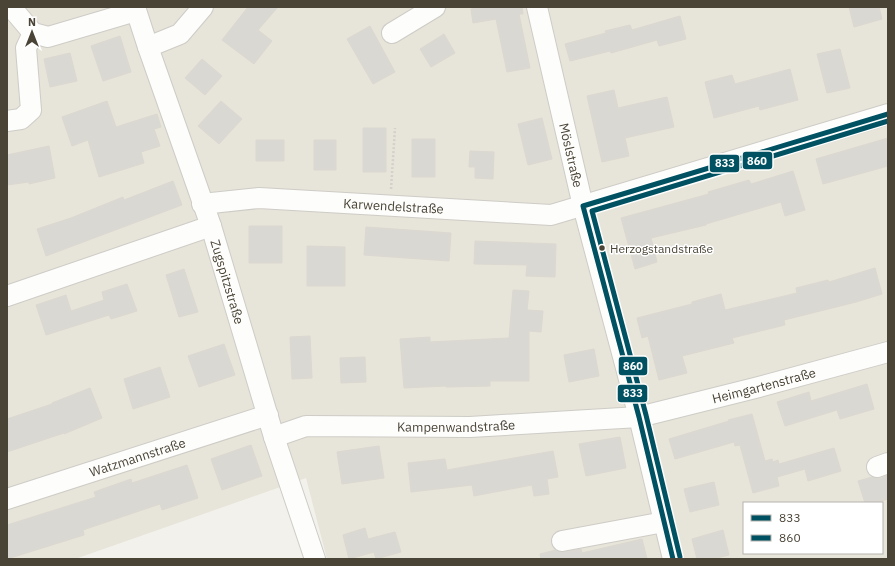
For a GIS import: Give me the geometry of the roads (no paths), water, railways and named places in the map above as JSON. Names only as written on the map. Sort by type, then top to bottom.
[{"type":"street","points":[[11,7],[33,33],[48,37],[136,9]]},
{"type":"street","points":[[148,47],[180,34],[203,7]]},
{"type":"street","points":[[392,32],[435,7]]},
{"type":"street","name":"Möslstraße","points":[[537,7],[583,206],[639,417],[673,559]]},
{"type":"street","name":"Zugspitzstraße","points":[[136,9],[202,204],[211,226],[274,437],[315,559]]},
{"type":"street","points":[[7,121],[22,119],[31,110],[26,48],[33,33]]},
{"type":"street","points":[[583,206],[888,114]]},
{"type":"street","name":"Karwendelstraße","points":[[202,204],[260,198],[551,215],[583,206]]},
{"type":"street","points":[[7,296],[211,226]]},
{"type":"street","name":"Heimgartenstraße","points":[[639,417],[759,387],[888,352]]},
{"type":"street","name":"Watzmannstraße","points":[[7,499],[268,415]]},
{"type":"street","name":"Kampenwandstraße","points":[[274,437],[306,426],[470,427],[639,417]]},
{"type":"street","points":[[562,541],[664,522]]},
{"type":"place","name":"Herzogstandstraße","points":[[602,248]]}]
